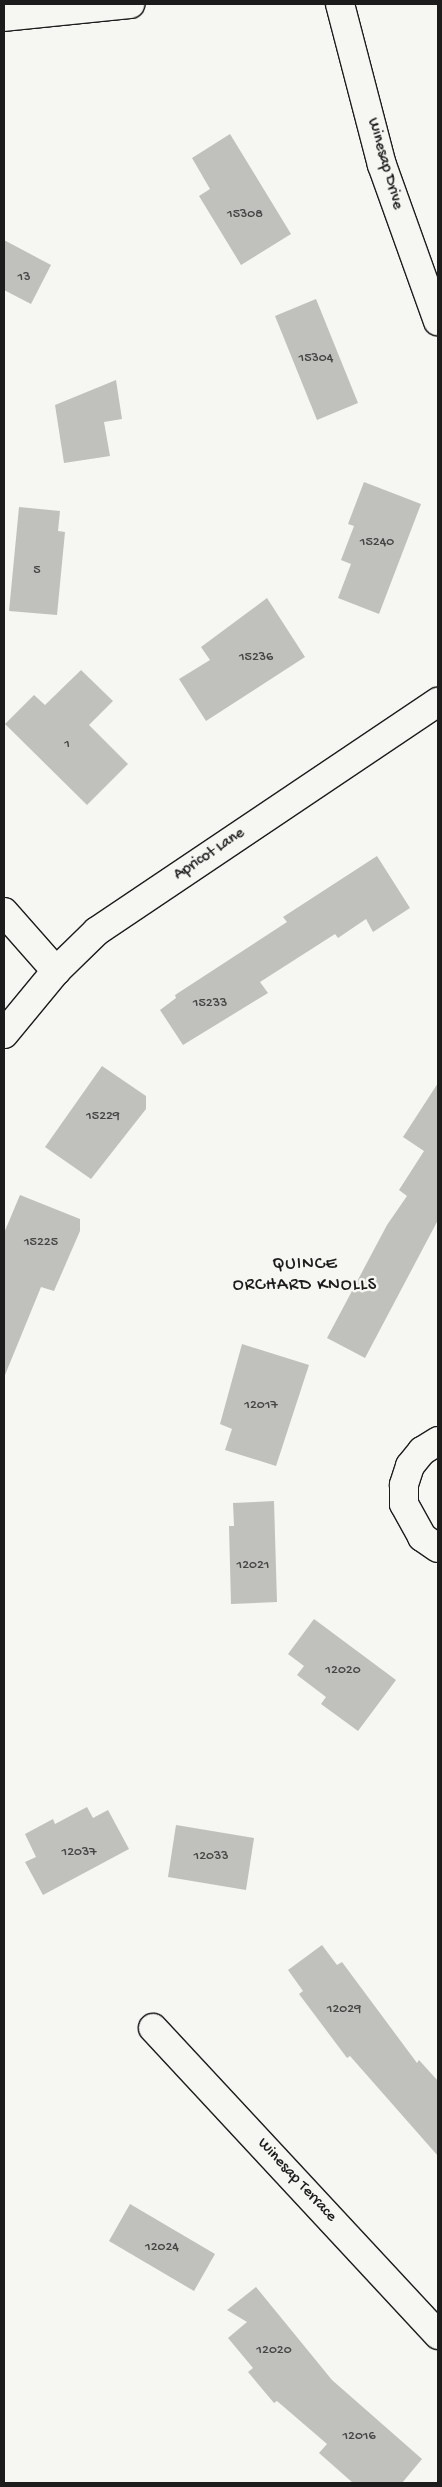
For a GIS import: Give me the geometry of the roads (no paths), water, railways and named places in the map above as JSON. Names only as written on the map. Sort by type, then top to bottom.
[{"type":"street","points":[[4,17],[130,4]]},
{"type":"street","name":"Winesap Drive","points":[[340,4],[382,166],[438,322]]},
{"type":"street","name":"Apricot Lane","points":[[4,1034],[56,971],[96,931],[438,702]]},
{"type":"street","points":[[4,912],[56,971]]},
{"type":"street","points":[[438,1441],[422,1451],[410,1466],[404,1485],[404,1504],[422,1537],[438,1548]]},
{"type":"street","name":"Winesap Terrace","points":[[153,2028],[438,2335]]},
{"type":"district","name":"QUINCE ORCHARD KNOLLS","points":[[305,1276]]}]
